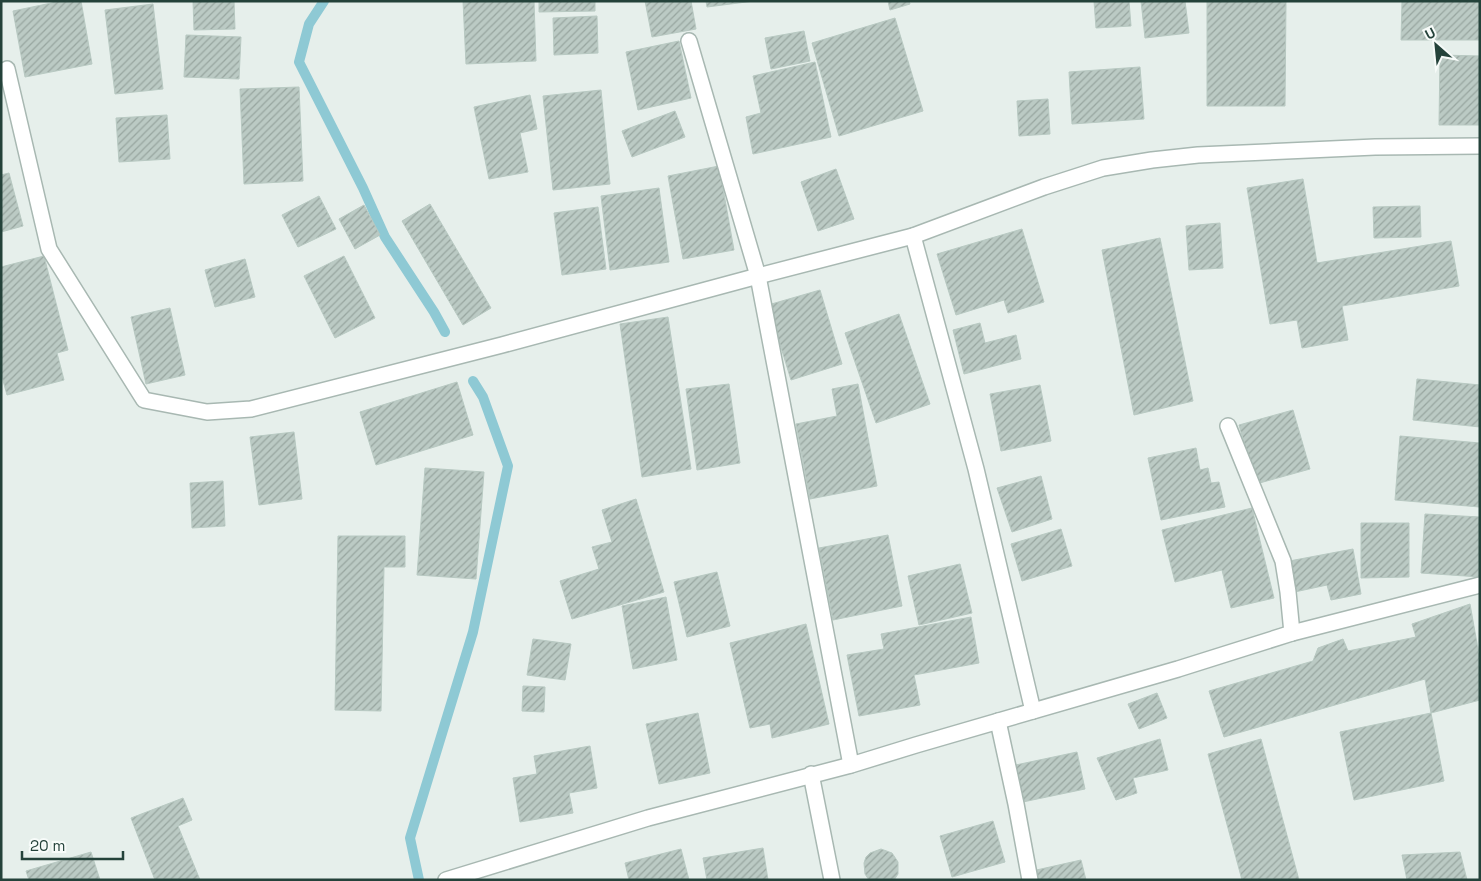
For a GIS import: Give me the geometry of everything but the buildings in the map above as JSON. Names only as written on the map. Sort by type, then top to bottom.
[{"type":"street","points":[[689,41],[758,276],[851,765]]},
{"type":"street","points":[[7,69],[48,249],[144,400],[207,412],[251,408],[502,346],[913,236],[1044,187],[1103,168],[1198,155],[1375,147],[1480,146]]},
{"type":"street","points":[[913,236],[976,468],[1033,711]]},
{"type":"street","points":[[1228,426],[1283,562],[1292,633]]},
{"type":"street","points":[[446,880],[648,818],[810,774],[851,765],[1178,669],[1292,633],[1480,585]]},
{"type":"street","points":[[998,721],[1030,880]]},
{"type":"street","points":[[810,774],[832,880]]},
{"type":"waterway","points":[[324,1],[309,24],[299,62],[363,188],[385,237],[445,332]]},
{"type":"waterway","points":[[419,880],[410,838],[473,632],[508,466],[483,397],[473,381]]}]
